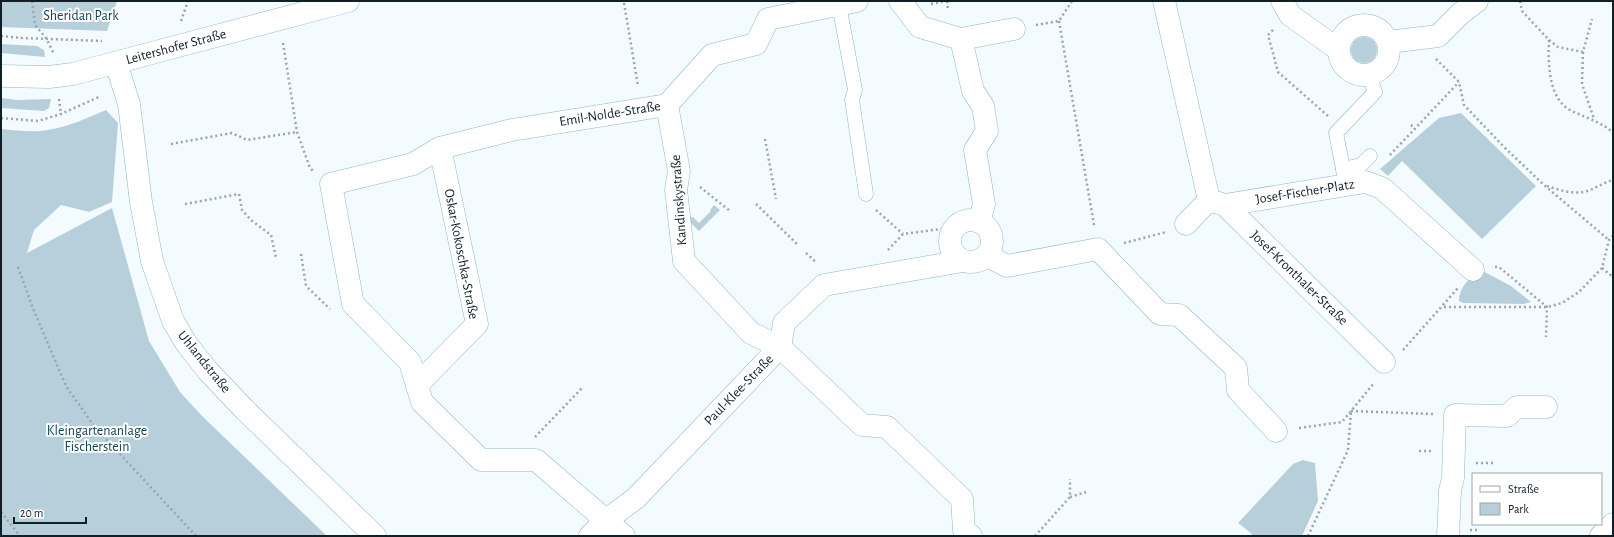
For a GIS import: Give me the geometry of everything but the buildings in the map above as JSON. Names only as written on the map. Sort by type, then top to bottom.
[{"type":"street","name":"Leitershofer Straße","points":[[1,76],[29,78],[60,76],[116,63],[279,18],[348,1]]},
{"type":"street","points":[[900,1],[920,27],[961,39],[1014,29]]},
{"type":"street","points":[[1164,1],[1217,203],[1186,224]]},
{"type":"street","points":[[1389,42],[1438,36],[1460,14],[1477,1]]},
{"type":"street","name":"Emil-Nolde-Straße","points":[[331,184],[413,164],[440,148],[512,130],[666,105],[712,55],[756,44],[768,19],[848,3]]},
{"type":"street","points":[[1286,8],[1339,50]]},
{"type":"street","points":[[1364,25],[1380,30],[1389,42],[1390,51],[1388,59],[1384,67],[1377,72],[1369,75],[1354,74],[1343,64],[1339,50],[1344,35],[1350,29],[1364,25]]},
{"type":"street","points":[[961,39],[973,91],[983,106],[987,131],[975,150],[984,204],[979,222]]},
{"type":"street","name":"Uhlandstraße","points":[[116,63],[129,104],[141,202],[152,261],[173,321],[186,343],[213,376],[245,410],[375,536]]},
{"type":"street","name":"Kandinskystraße","points":[[666,105],[679,171],[676,190],[684,261],[751,333],[780,348],[862,425],[887,427],[962,499],[964,530],[971,536]]},
{"type":"street","name":"Oskar-Kokoschka-Straße","points":[[417,385],[478,324],[440,148]]},
{"type":"street","name":"Josef-Fischer-Platz","points":[[1217,203],[1351,177],[1382,188],[1473,270]]},
{"type":"street","points":[[331,184],[353,304],[410,362],[422,402],[481,460],[536,460],[624,536]]},
{"type":"street","name":"Josef-Kronthaler-Straße","points":[[1217,203],[1391,359]]},
{"type":"street","points":[[967,221],[979,222],[990,230],[992,237],[991,250],[987,256],[976,262],[963,261],[953,252],[951,246],[952,233],[956,227],[967,221]]},
{"type":"street","points":[[987,256],[1008,266],[1098,250],[1160,314],[1179,315],[1236,368],[1238,390],[1276,431]]},
{"type":"street","name":"Paul-Klee-Straße","points":[[590,536],[606,521],[636,498],[780,348],[784,323],[824,285],[963,261]]},
{"type":"street","points":[[1448,536],[1450,491],[1453,478],[1455,415],[1507,416],[1517,406],[1546,407]]},
{"type":"street","points":[[1601,536],[1613,524]]},
{"type":"lane","points":[[848,3],[855,90],[852,100],[866,194]]},
{"type":"lane","points":[[1351,177],[1336,133],[1375,92],[1369,75]]},
{"type":"lane","points":[[1351,177],[1370,156]]},
{"type":"path","points":[[32,1],[35,25],[46,38],[54,52],[54,59]]},
{"type":"path","points":[[180,25],[188,1]]},
{"type":"path","points":[[1072,1],[1059,21],[1094,225]]},
{"type":"path","points":[[1520,1],[1522,12],[1549,40],[1558,47],[1583,52]]},
{"type":"path","points":[[624,3],[642,108]]},
{"type":"path","points":[[1286,8],[1268,35],[1278,72],[1341,128]]},
{"type":"path","points":[[279,18],[297,132],[310,168],[331,184]]},
{"type":"path","points":[[1592,19],[1583,52],[1582,84],[1594,120]]},
{"type":"path","points":[[1014,29],[1059,21]]},
{"type":"path","points":[[1,36],[106,41]]},
{"type":"path","points":[[1549,40],[1548,64],[1557,97],[1562,104],[1570,110],[1594,120],[1608,128],[1613,134]]},
{"type":"path","points":[[1351,177],[1415,129],[1459,82],[1464,104],[1505,148],[1544,186],[1609,240]]},
{"type":"path","name":"Leitershofer Straße","points":[[1,118],[38,121],[61,114],[81,104],[124,87]]},
{"type":"path","points":[[58,96],[61,114]]},
{"type":"path","points":[[1412,125],[1415,129]]},
{"type":"path","points":[[171,144],[232,133],[248,140],[297,132]]},
{"type":"path","points":[[764,139],[776,199]]},
{"type":"path","points":[[679,171],[730,211]]},
{"type":"path","points":[[1544,186],[1576,192],[1586,191],[1604,182],[1613,180]]},
{"type":"path","points":[[185,204],[239,194],[242,210],[251,220],[270,235],[276,258]]},
{"type":"path","points":[[866,194],[868,202],[903,234]]},
{"type":"path","points":[[756,204],[797,244]]},
{"type":"path","points":[[1098,250],[1182,228],[1186,224]]},
{"type":"path","points":[[870,277],[873,266],[903,234],[956,227]]},
{"type":"path","points":[[1443,307],[1547,307],[1562,303],[1579,292],[1602,268],[1609,240],[1613,236]]},
{"type":"path","points":[[301,254],[306,286],[332,312]]},
{"type":"path","points":[[1391,359],[1443,307],[1473,270],[1484,265],[1499,267],[1547,307]]},
{"type":"path","points":[[18,267],[34,311],[66,386],[94,426],[196,536]]},
{"type":"path","points":[[1602,268],[1613,277]]},
{"type":"path","points":[[1546,337],[1547,307]]},
{"type":"path","points":[[1276,431],[1342,422],[1350,410],[1374,383]]},
{"type":"path","points":[[536,460],[528,445],[584,387]]},
{"type":"path","points":[[1350,410],[1455,415]]},
{"type":"path","points":[[1308,536],[1348,450],[1350,410]]},
{"type":"path","points":[[1070,479],[1070,497]]},
{"type":"path","points":[[1035,536],[1070,497],[1086,492]]},
{"type":"path","points":[[1,512],[20,536]]},
{"type":"green space","name":"Sheridan Park","points":[[1,1],[117,1],[107,31],[1,27]]},
{"type":"green space","points":[[1364,37],[1373,41],[1377,50],[1373,59],[1364,63],[1355,59],[1351,50],[1355,41]]},
{"type":"green space","points":[[1,44],[37,46],[44,50],[45,57],[1,53]]},
{"type":"green space","points":[[1,98],[17,100],[51,99],[49,108],[44,111],[1,108]]},
{"type":"green space","name":"Kleingartenanlage Fischerstein","points":[[106,110],[118,123],[112,202],[89,212],[61,205],[34,230],[27,253],[112,208],[149,341],[180,392],[202,416],[327,536],[1,536],[1,129],[42,131],[55,129]]},
{"type":"green space","points":[[1461,113],[1536,186],[1482,239],[1402,161],[1388,176],[1380,169],[1439,118]]},
{"type":"green space","points":[[714,205],[720,210],[699,231],[690,222],[689,218],[693,217],[699,223],[711,211],[710,210]]},
{"type":"green space","points":[[1481,270],[1511,286],[1531,302],[1524,304],[1463,303],[1459,301],[1463,287],[1473,275]]},
{"type":"green space","points":[[1303,460],[1315,463],[1318,501],[1302,536],[1251,536],[1252,534],[1238,523],[1293,464]]}]
